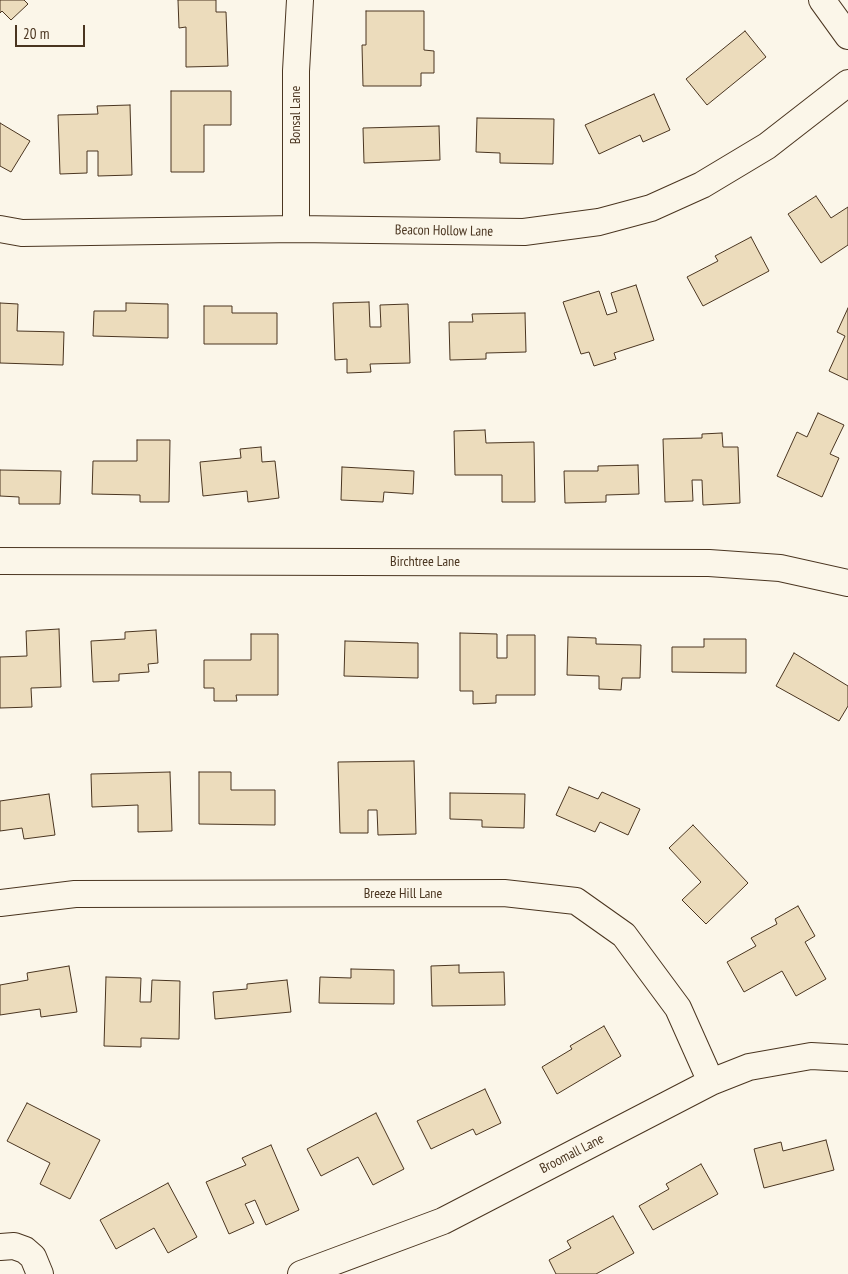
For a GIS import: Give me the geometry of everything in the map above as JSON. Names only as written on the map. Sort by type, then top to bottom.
[{"type":"street","name":"Bonsal Lane","points":[[296,229],[296,71],[300,0]]},
{"type":"street","points":[[822,0],[848,36]]},
{"type":"street","name":"Beacon Hollow Lane","points":[[0,229],[22,233],[296,229],[524,232],[599,222],[651,208],[702,185],[768,146],[848,83]]},
{"type":"street","name":"Birchtree Lane","points":[[0,561],[709,563],[780,568],[848,583]]},
{"type":"street","name":"Breeze Hill Lane","points":[[0,903],[75,894],[484,893],[504,893],[576,902],[624,935],[678,1008],[711,1082]]},
{"type":"street","name":"Broomall Lane","points":[[301,1274],[443,1221],[711,1082],[749,1068],[812,1056],[848,1058]]},
{"type":"street","points":[[0,1248],[14,1246],[25,1250],[33,1257],[40,1274]]},
{"type":"building","points":[[0,0],[24,0],[28,4],[11,20],[2,11],[0,13]]},
{"type":"building","points":[[178,0],[216,0],[216,12],[226,12],[228,66],[186,67],[186,27],[179,28]]},
{"type":"building","points":[[366,11],[424,11],[424,50],[434,51],[434,73],[421,73],[421,86],[363,86],[362,45],[366,45]]},
{"type":"building","points":[[745,31],[766,57],[707,105],[686,79]]},
{"type":"building","points":[[171,91],[231,91],[231,125],[204,125],[204,172],[171,172]]},
{"type":"building","points":[[654,94],[670,130],[643,142],[640,135],[599,154],[585,125]]},
{"type":"building","points":[[130,105],[132,175],[98,176],[98,151],[87,151],[87,173],[60,174],[58,115],[98,114],[97,106]]},
{"type":"building","points":[[477,118],[554,119],[553,164],[500,163],[500,153],[476,152]]},
{"type":"building","points":[[0,123],[30,141],[11,172],[0,166]]},
{"type":"building","points":[[439,126],[440,160],[364,163],[363,128]]},
{"type":"building","points":[[816,196],[831,218],[848,207],[848,245],[821,263],[788,214]]},
{"type":"building","points":[[751,237],[769,271],[703,306],[687,277],[718,261],[715,256]]},
{"type":"building","points":[[636,285],[654,340],[614,353],[616,359],[594,366],[589,352],[581,354],[563,302],[599,291],[607,315],[617,312],[611,293]]},
{"type":"building","points":[[369,302],[370,327],[381,327],[380,305],[408,304],[410,363],[370,364],[371,372],[347,373],[347,359],[335,360],[333,303]]},
{"type":"building","points":[[0,303],[18,304],[17,331],[64,332],[63,365],[0,363]]},
{"type":"building","points":[[126,303],[168,304],[168,338],[93,336],[94,311],[126,311]]},
{"type":"building","points":[[204,306],[232,306],[232,313],[277,313],[277,344],[204,344]]},
{"type":"building","points":[[848,308],[848,380],[829,371],[845,336],[837,332]]},
{"type":"building","points":[[525,313],[526,352],[486,353],[486,359],[450,360],[449,322],[473,322],[472,314]]},
{"type":"building","points":[[818,413],[844,425],[830,454],[839,458],[822,497],[777,476],[797,432],[807,437]]},
{"type":"building","points":[[485,430],[486,443],[534,442],[535,502],[502,502],[502,475],[455,475],[454,431]]},
{"type":"building","points":[[722,433],[723,447],[738,447],[740,503],[703,505],[702,480],[692,480],[693,501],[665,502],[663,439],[702,438],[702,434]]},
{"type":"building","points":[[137,440],[170,440],[169,502],[140,502],[140,495],[92,494],[93,461],[137,461]]},
{"type":"building","points":[[261,447],[262,462],[275,461],[279,498],[248,502],[247,491],[203,496],[200,462],[241,458],[240,449]]},
{"type":"building","points":[[638,465],[639,494],[606,495],[606,502],[565,503],[564,471],[598,471],[598,466]]},
{"type":"building","points":[[342,467],[414,471],[413,494],[384,492],[383,502],[341,500]]},
{"type":"building","points":[[0,470],[61,471],[60,504],[19,504],[19,497],[0,496]]},
{"type":"building","points":[[59,629],[61,687],[31,688],[32,707],[0,708],[0,657],[27,656],[26,631]]},
{"type":"building","points":[[156,630],[158,663],[148,664],[149,672],[119,674],[119,681],[93,682],[91,641],[125,639],[125,632]]},
{"type":"building","points":[[460,633],[497,634],[497,658],[507,658],[507,635],[535,635],[535,695],[496,695],[496,703],[473,704],[473,691],[460,691]]},
{"type":"building","points":[[251,634],[278,634],[278,695],[236,695],[237,701],[214,701],[214,688],[204,688],[204,660],[251,660]]},
{"type":"building","points":[[568,637],[596,638],[596,644],[641,645],[640,678],[622,678],[621,690],[599,689],[599,676],[567,675]]},
{"type":"building","points":[[704,639],[746,639],[746,673],[672,672],[672,647],[704,647]]},
{"type":"building","points":[[345,641],[418,643],[418,678],[344,676]]},
{"type":"building","points":[[794,653],[848,686],[848,706],[839,721],[776,686]]},
{"type":"building","points":[[414,761],[416,834],[378,835],[377,810],[368,810],[368,833],[340,833],[338,762]]},
{"type":"building","points":[[170,772],[172,831],[138,832],[138,805],[92,807],[91,774]]},
{"type":"building","points":[[199,772],[231,772],[231,790],[275,790],[275,825],[199,824]]},
{"type":"building","points":[[569,787],[598,799],[602,792],[640,809],[628,835],[600,822],[595,832],[556,815]]},
{"type":"building","points":[[450,793],[525,794],[524,828],[482,827],[482,820],[450,819]]},
{"type":"building","points":[[49,794],[55,835],[24,839],[22,828],[0,831],[0,801]]},
{"type":"building","points":[[693,825],[748,883],[706,924],[682,900],[701,882],[669,848]]},
{"type":"building","points":[[798,906],[815,936],[805,942],[826,979],[796,996],[782,971],[744,992],[727,962],[756,946],[751,938],[777,924],[775,919]]},
{"type":"building","points":[[459,965],[459,973],[504,972],[505,1005],[432,1006],[431,966]]},
{"type":"building","points":[[69,966],[77,1012],[41,1017],[40,1009],[0,1015],[0,985],[28,980],[27,973]]},
{"type":"building","points":[[351,969],[394,970],[394,1004],[319,1003],[320,977],[351,978]]},
{"type":"building","points":[[106,977],[141,978],[140,1002],[151,1002],[152,980],[180,981],[179,1039],[141,1038],[141,1047],[104,1046]]},
{"type":"building","points":[[287,980],[291,1012],[215,1019],[213,992],[247,989],[247,984]]},
{"type":"building","points":[[604,1026],[621,1056],[557,1094],[542,1067],[572,1049],[570,1046]]},
{"type":"building","points":[[485,1089],[501,1123],[476,1135],[473,1129],[431,1149],[417,1121]]},
{"type":"building","points":[[27,1103],[100,1140],[70,1199],[40,1184],[50,1163],[7,1141]]},
{"type":"building","points":[[376,1113],[404,1169],[373,1185],[358,1157],[321,1176],[307,1149]]},
{"type":"building","points":[[826,1140],[834,1170],[764,1188],[754,1149],[781,1142],[783,1151]]},
{"type":"building","points":[[271,1145],[299,1210],[266,1225],[255,1200],[245,1204],[254,1223],[229,1234],[206,1182],[246,1165],[242,1158]]},
{"type":"building","points":[[701,1164],[718,1194],[653,1230],[639,1206],[669,1189],[666,1184]]},
{"type":"building","points":[[168,1183],[197,1237],[168,1253],[154,1228],[116,1249],[100,1220]]},
{"type":"building","points":[[613,1216],[634,1253],[596,1274],[556,1274],[549,1260],[571,1248],[567,1241]]}]
